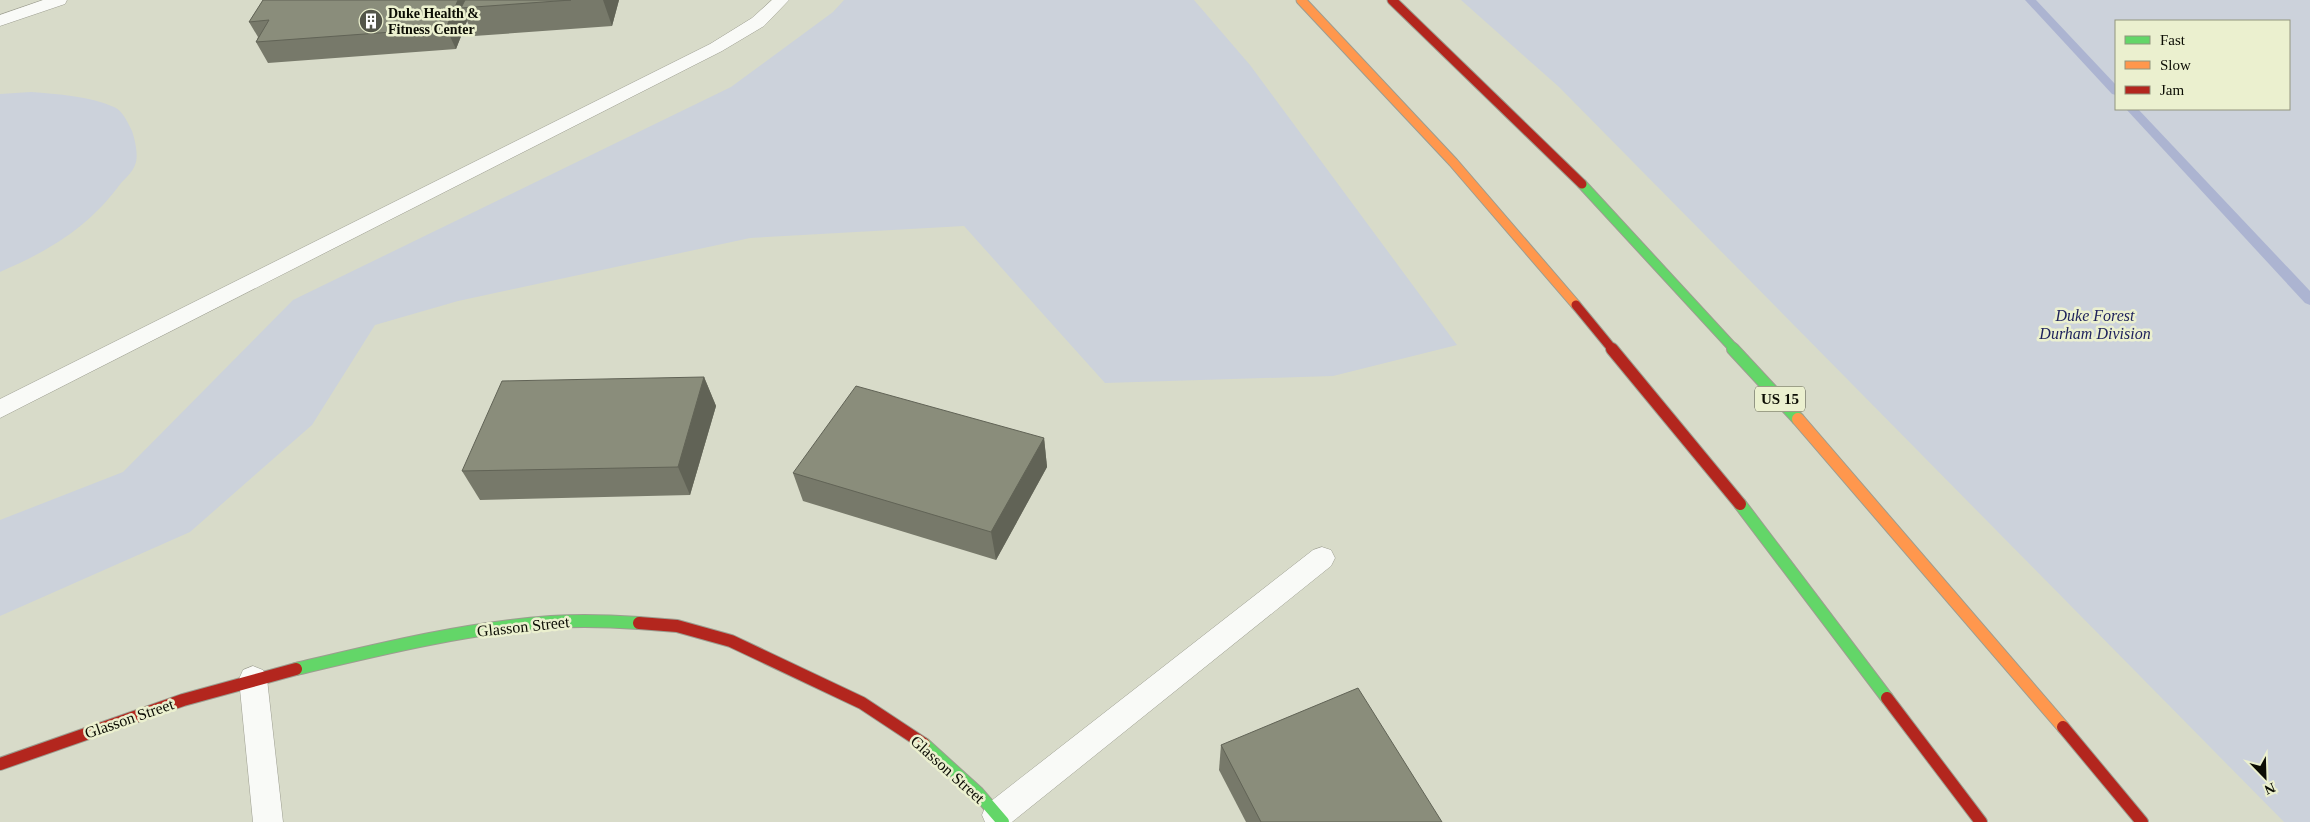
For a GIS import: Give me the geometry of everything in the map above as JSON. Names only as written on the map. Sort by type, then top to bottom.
[{"type":"main road","points":[[1302,0],[1453,162],[1583,313],[1738,501],[1981,822]]},
{"type":"main road","name":"US 15","points":[[1392,0],[1570,173],[1757,372],[1930,570],[2142,822]]},
{"type":"main road","name":"Glasson Street","points":[[0,764],[133,715],[253,679],[435,637],[538,622],[611,620],[677,626],[731,641],[862,703],[920,740],[978,793],[1000,818]]},
{"type":"lane","points":[[0,21],[59,0]]},
{"type":"lane","points":[[0,409],[673,70],[738,35],[770,14],[781,0]]},
{"type":"lane","points":[[1000,818],[1322,558]]},
{"type":"lane","points":[[253,679],[268,822]]},
{"type":"green space","points":[[844,0],[1194,0],[1250,65],[1457,345],[1333,376],[1105,383],[964,226],[750,238],[458,301],[375,325],[312,425],[190,532],[0,616],[0,520],[123,472],[293,300],[731,87],[833,12]]},
{"type":"green space","name":"Duke Forest Durham Division","points":[[1461,0],[2310,0],[2310,822],[2284,822],[1559,87]]},
{"type":"green space","points":[[31,92],[84,98],[114,107],[120,111],[132,131],[137,157],[131,172],[95,213],[81,225],[52,246],[0,272],[0,94]]},
{"type":"building","points":[[263,0],[458,0],[446,28],[256,42],[269,20],[249,22]]},
{"type":"building","points":[[465,0],[571,0],[461,8]]},
{"type":"building","points":[[704,377],[678,467],[462,471],[502,381]]},
{"type":"building","points":[[856,386],[1044,438],[991,532],[793,473]]},
{"type":"building","points":[[1358,688],[1442,822],[1261,822],[1221,745]]},
{"type":"waterway","points":[[2030,0],[2115,91]]},
{"type":"waterway","points":[[2133,110],[2310,300]]},
{"type":"traffic: fast","points":[[1582,184],[1798,419]]},
{"type":"traffic: fast","points":[[1740,504],[1887,698]]},
{"type":"traffic: fast","points":[[296,669],[423,640],[509,626],[595,621],[639,623]]},
{"type":"traffic: fast","points":[[924,744],[978,793],[1003,822]]},
{"type":"traffic: slow","points":[[1301,0],[1453,162],[1576,305]]},
{"type":"traffic: slow","points":[[1798,419],[2063,727]]},
{"type":"traffic: jam","points":[[1392,0],[1582,184]]},
{"type":"traffic: jam","points":[[1576,305],[1740,504]]},
{"type":"traffic: jam","points":[[639,623],[677,626],[731,641],[862,703],[924,744]]},
{"type":"traffic: jam","points":[[0,764],[109,724],[183,700],[296,669]]},
{"type":"traffic: jam","points":[[1887,698],[1981,822]]},
{"type":"traffic: jam","points":[[2063,727],[2142,822]]},
{"type":"place","name":"Duke Health & Fitness Center","points":[[371,21]]}]
